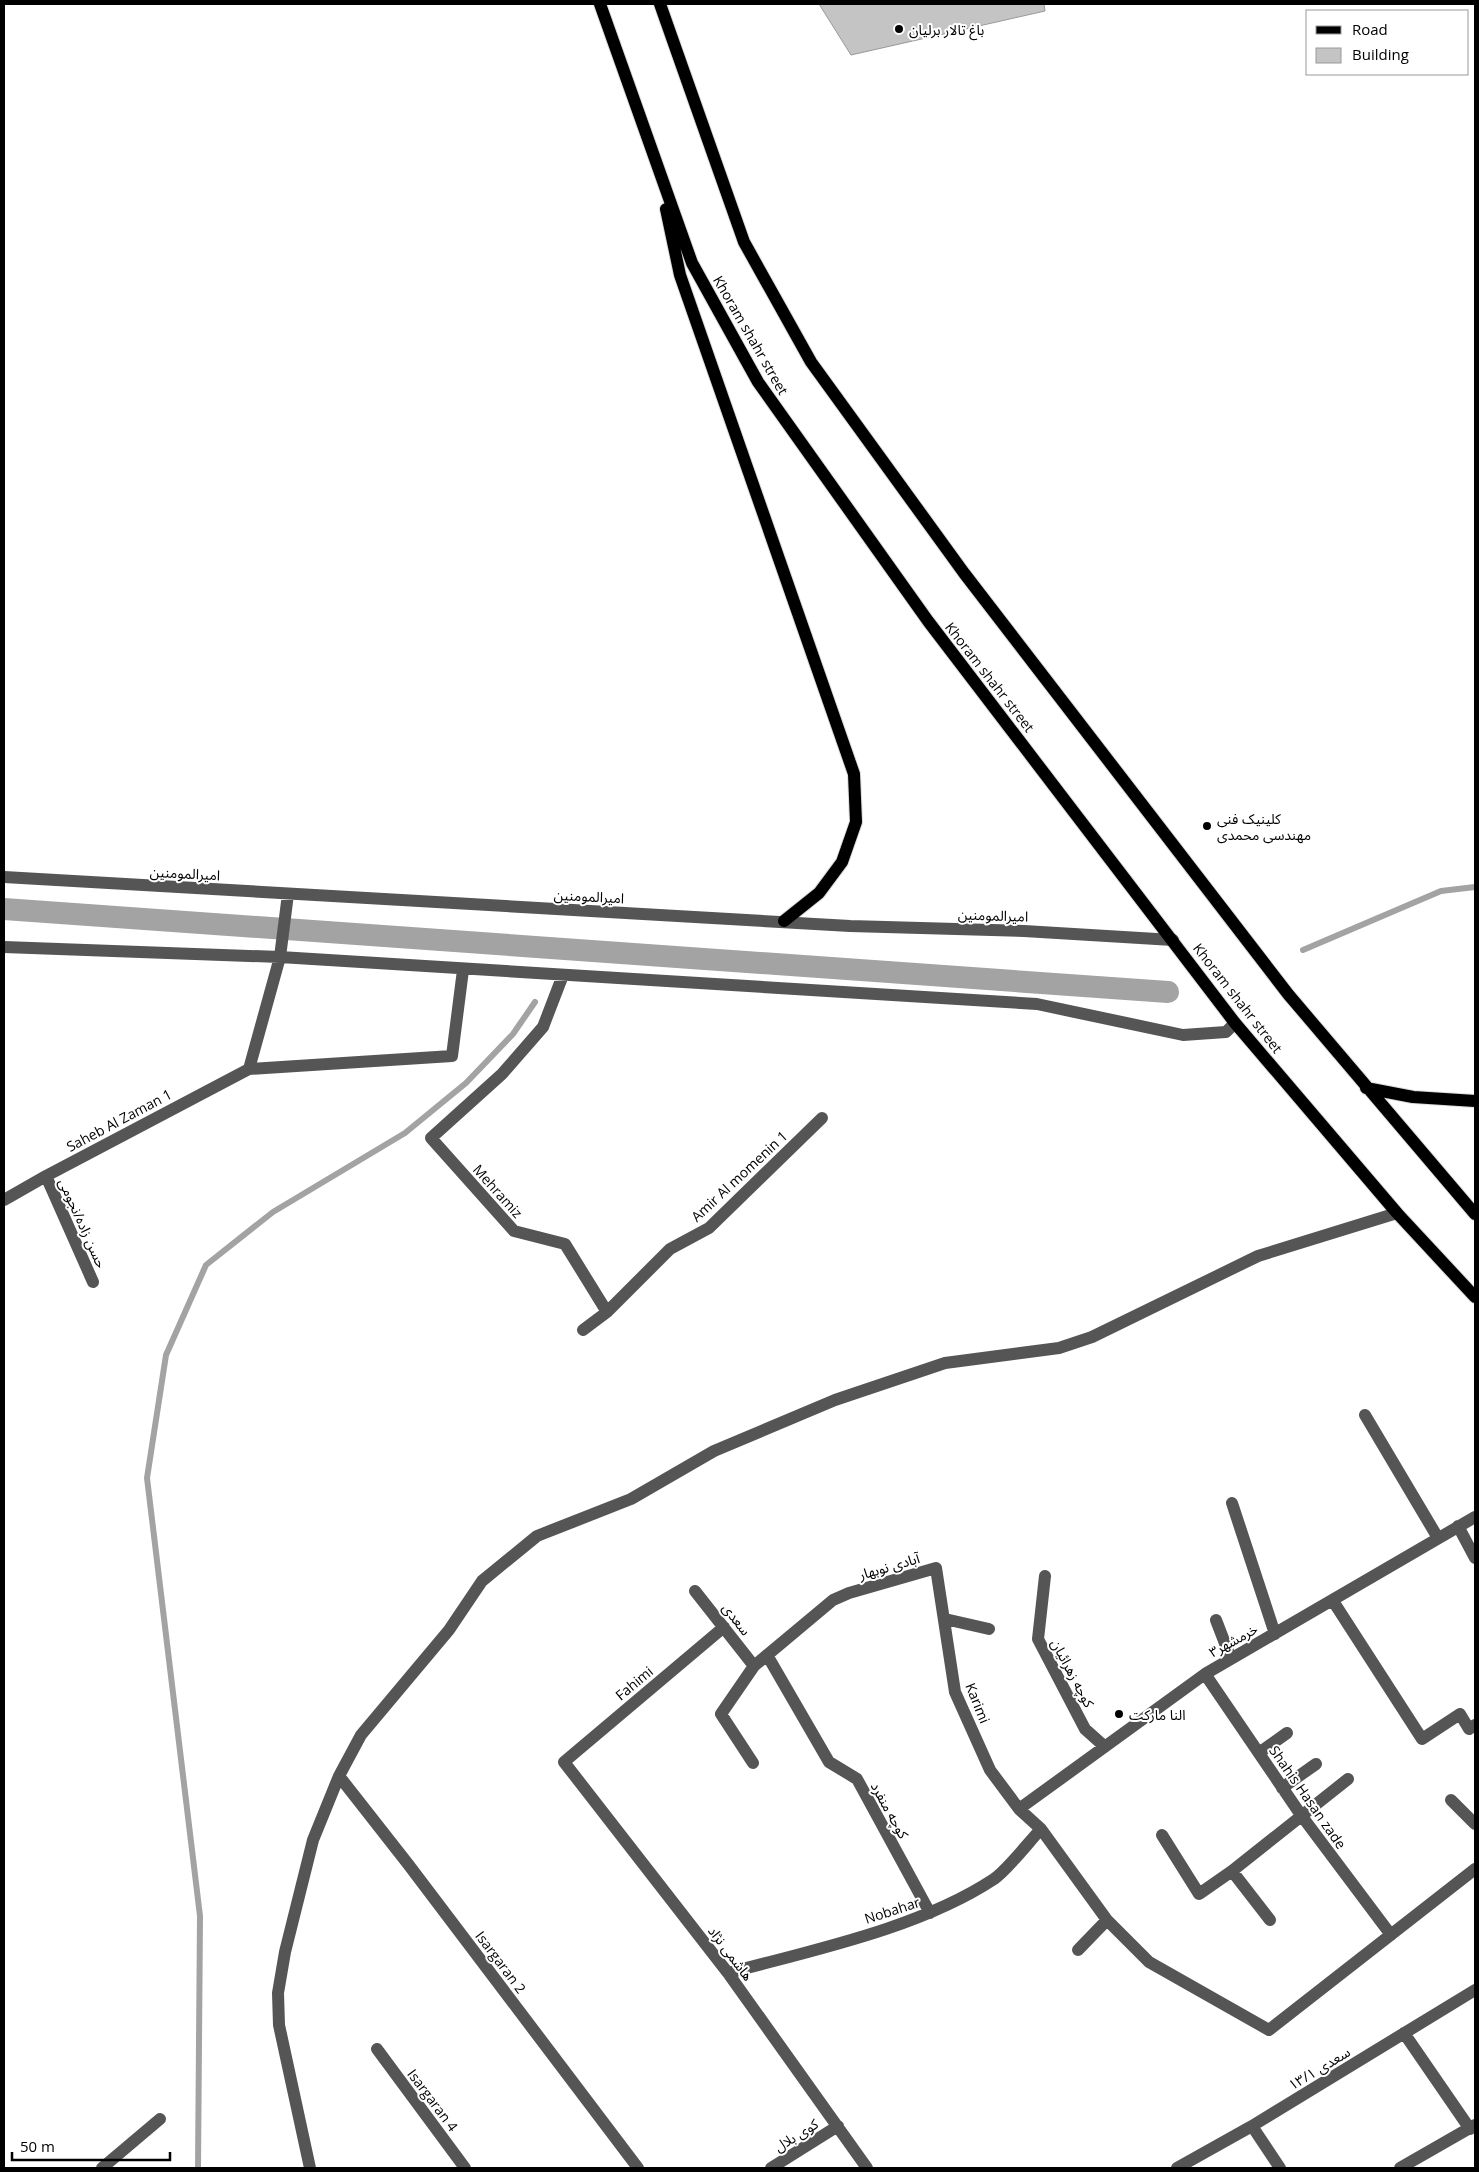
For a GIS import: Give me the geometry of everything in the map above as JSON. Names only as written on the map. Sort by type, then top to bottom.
[{"type":"main road","name":"Khoram shahr street","points":[[600,4],[692,263],[758,382],[928,621],[1235,1023],[1397,1213],[1475,1297]]},
{"type":"main road","points":[[660,4],[744,242],[810,362],[982,596],[1288,994],[1475,1214]]},
{"type":"main road","points":[[655,158],[680,275],[854,774],[856,822],[842,862],[819,893],[784,921]]},
{"type":"main road","points":[[1366,1088],[1413,1097],[1475,1101]]},
{"type":"street","name":"امیرالمومنین","points":[[4,877],[850,926],[1024,931],[1173,940]]},
{"type":"street","points":[[288,894],[280,957],[249,1068],[452,1056],[463,970]]},
{"type":"street","points":[[4,947],[280,957],[463,970],[1037,1004],[1182,1036],[1226,1032],[1235,1023]]},
{"type":"street","name":"Mehramiz","points":[[563,975],[543,1027],[502,1074],[431,1138],[514,1231],[565,1244],[608,1312]]},
{"type":"street","name":"Saheb Al Zaman 1","points":[[4,1200],[249,1068]]},
{"type":"street","name":"Amir Al momenin 1","points":[[583,1330],[608,1312],[670,1249],[708,1228],[822,1118]]},
{"type":"street","name":"حسن زاده/نجومی","points":[[46,1176],[93,1282]]},
{"type":"street","points":[[310,2168],[279,2025],[278,1993],[284,1952],[313,1840],[339,1776],[361,1735],[449,1630],[482,1581],[537,1536],[631,1499],[714,1451],[836,1400],[946,1363],[1059,1348],[1092,1336],[1258,1256],[1397,1213]]},
{"type":"street","points":[[1365,1415],[1438,1538]]},
{"type":"street","points":[[1232,1503],[1275,1634]]},
{"type":"street","name":"خرمشهر۳","points":[[1019,1809],[1205,1674],[1475,1517]]},
{"type":"street","points":[[1458,1526],[1475,1558]]},
{"type":"street","name":"آبادی نوبهار","points":[[754,1763],[721,1714],[754,1666],[833,1600],[849,1593],[936,1568]]},
{"type":"street","name":"Karimi","points":[[936,1568],[955,1692],[990,1770],[1019,1809],[1041,1829],[1106,1920],[1149,1962],[1269,2030],[1391,1935]]},
{"type":"street","name":"کوچه زهرائیان","points":[[1045,1576],[1038,1639],[1085,1729],[1104,1746]]},
{"type":"street","name":"سعدی","points":[[695,1591],[754,1666]]},
{"type":"street","points":[[1333,1601],[1422,1739],[1460,1714],[1469,1728],[1475,1725]]},
{"type":"street","points":[[945,1618],[988,1629]]},
{"type":"street","points":[[1216,1620],[1231,1659]]},
{"type":"street","name":"Fahimi","points":[[564,1762],[724,1627]]},
{"type":"street","name":"کوچه منفرد","points":[[767,1655],[829,1762],[856,1779],[930,1913]]},
{"type":"street","name":"Shahis Hasan zade","points":[[1205,1674],[1301,1815],[1391,1935]]},
{"type":"street","points":[[1259,1753],[1287,1733]]},
{"type":"street","name":"هاشمی نژاد","points":[[564,1762],[728,1973],[867,2168]]},
{"type":"street","points":[[1282,1788],[1316,1764]]},
{"type":"street","name":"Isargaran 2","points":[[339,1776],[638,2168]]},
{"type":"street","points":[[1162,1835],[1199,1894],[1232,1871],[1348,1779]]},
{"type":"street","points":[[1451,1800],[1475,1824]]},
{"type":"street","name":"Nobahar","points":[[728,1973],[836,1944],[930,1913],[995,1878],[1041,1829]]},
{"type":"street","points":[[1391,1935],[1475,1869]]},
{"type":"street","points":[[1232,1871],[1270,1920]]},
{"type":"street","points":[[1078,1950],[1106,1920]]},
{"type":"street","name":"سعدی ۱۳/۱","points":[[1177,2168],[1252,2126],[1475,1990]]},
{"type":"street","points":[[1400,2168],[1473,2127],[1404,2034]]},
{"type":"street","name":"Isargaran 4","points":[[377,2049],[465,2168]]},
{"type":"street","points":[[102,2168],[160,2119]]},
{"type":"street","name":"کوی بلال","points":[[771,2168],[838,2126]]},
{"type":"street","points":[[1252,2126],[1280,2168]]},
{"type":"building","name":"باغ تالار برلیان","points":[[819,4],[1044,4],[1045,11],[851,55]]},
{"type":"waterway","points":[[1303,950],[1441,891],[1475,887]]},
{"type":"waterway","points":[[4,909],[1168,992]]},
{"type":"waterway","points":[[198,2168],[200,1916],[147,1478],[166,1355],[206,1265],[273,1212],[405,1133],[466,1083],[513,1034],[535,1002]]},
{"type":"place","name":"باغ تالار برلیان","points":[[899,29]]},
{"type":"place","name":"کلینیک فنی مهندسی محمدی","points":[[1207,826]]},
{"type":"place","name":"النا مارکت","points":[[1119,1714]]}]
